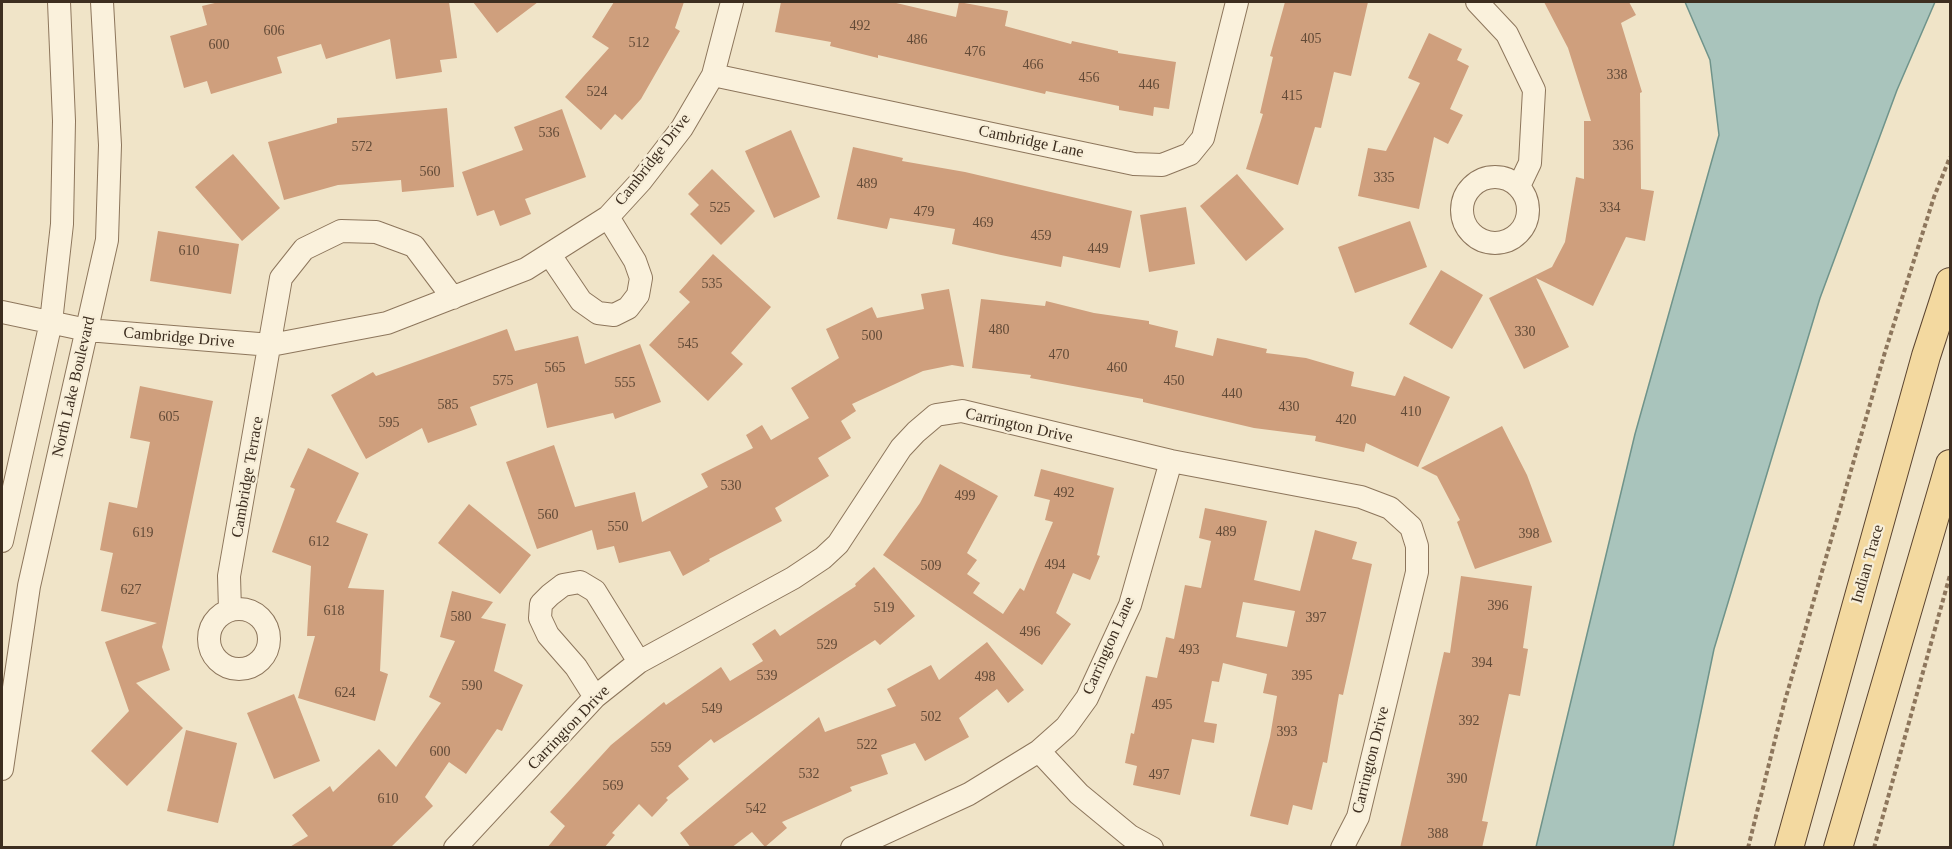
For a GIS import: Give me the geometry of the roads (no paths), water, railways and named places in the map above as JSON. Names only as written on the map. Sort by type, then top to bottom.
[{"type":"main road","name":"Indian Trace","points":[[1790,848],[1926,356],[1950,282]]},
{"type":"main road","points":[[1838,848],[1950,464]]},
{"type":"street","points":[[2,542],[51,322],[62,224],[64,133],[58,2]]},
{"type":"street","name":"North Lake Boulevard","points":[[2,769],[29,586],[107,240],[110,146],[102,2]]},
{"type":"street","name":"Cambridge Drive","points":[[2,312],[87,330],[271,345],[387,322],[526,269],[608,217],[641,181],[682,128],[713,75],[732,2]]},
{"type":"street","name":"Cambridge Lane","points":[[713,75],[1134,164],[1162,165],[1190,154],[1203,138],[1237,2]]},
{"type":"street","points":[[1477,2],[1507,34],[1534,90],[1530,163],[1519,186]]},
{"type":"street","name":"Cambridge Drive","points":[[550,255],[581,301],[598,313],[614,315],[628,308],[638,295],[641,278],[635,261],[608,217]]},
{"type":"street","points":[[271,345],[281,278],[304,249],[341,231],[376,232],[414,246],[453,298]]},
{"type":"street","name":"Cambridge Terrace","points":[[230,610],[229,576],[271,345]]},
{"type":"street","name":"Carrington Drive","points":[[455,848],[595,697],[639,662],[793,578],[823,558],[838,544],[901,448],[936,415],[962,411],[1170,461],[1361,497],[1390,508],[1410,527],[1417,546],[1417,572],[1358,817],[1342,848]]},
{"type":"street","name":"Carrington Lane","points":[[852,848],[969,794],[1039,751],[1066,727],[1087,698],[1130,605],[1170,461]]},
{"type":"street","points":[[595,697],[576,667],[548,635],[540,618],[541,604],[549,595],[563,585],[580,582],[595,591],[639,662]]},
{"type":"street","points":[[1039,751],[1079,794],[1130,836],[1152,848]]},
{"type":"water","points":[[1685,2],[1935,2],[1897,90],[1820,298],[1714,649],[1673,847],[1536,847],[1635,434],[1719,135],[1710,60]]}]
